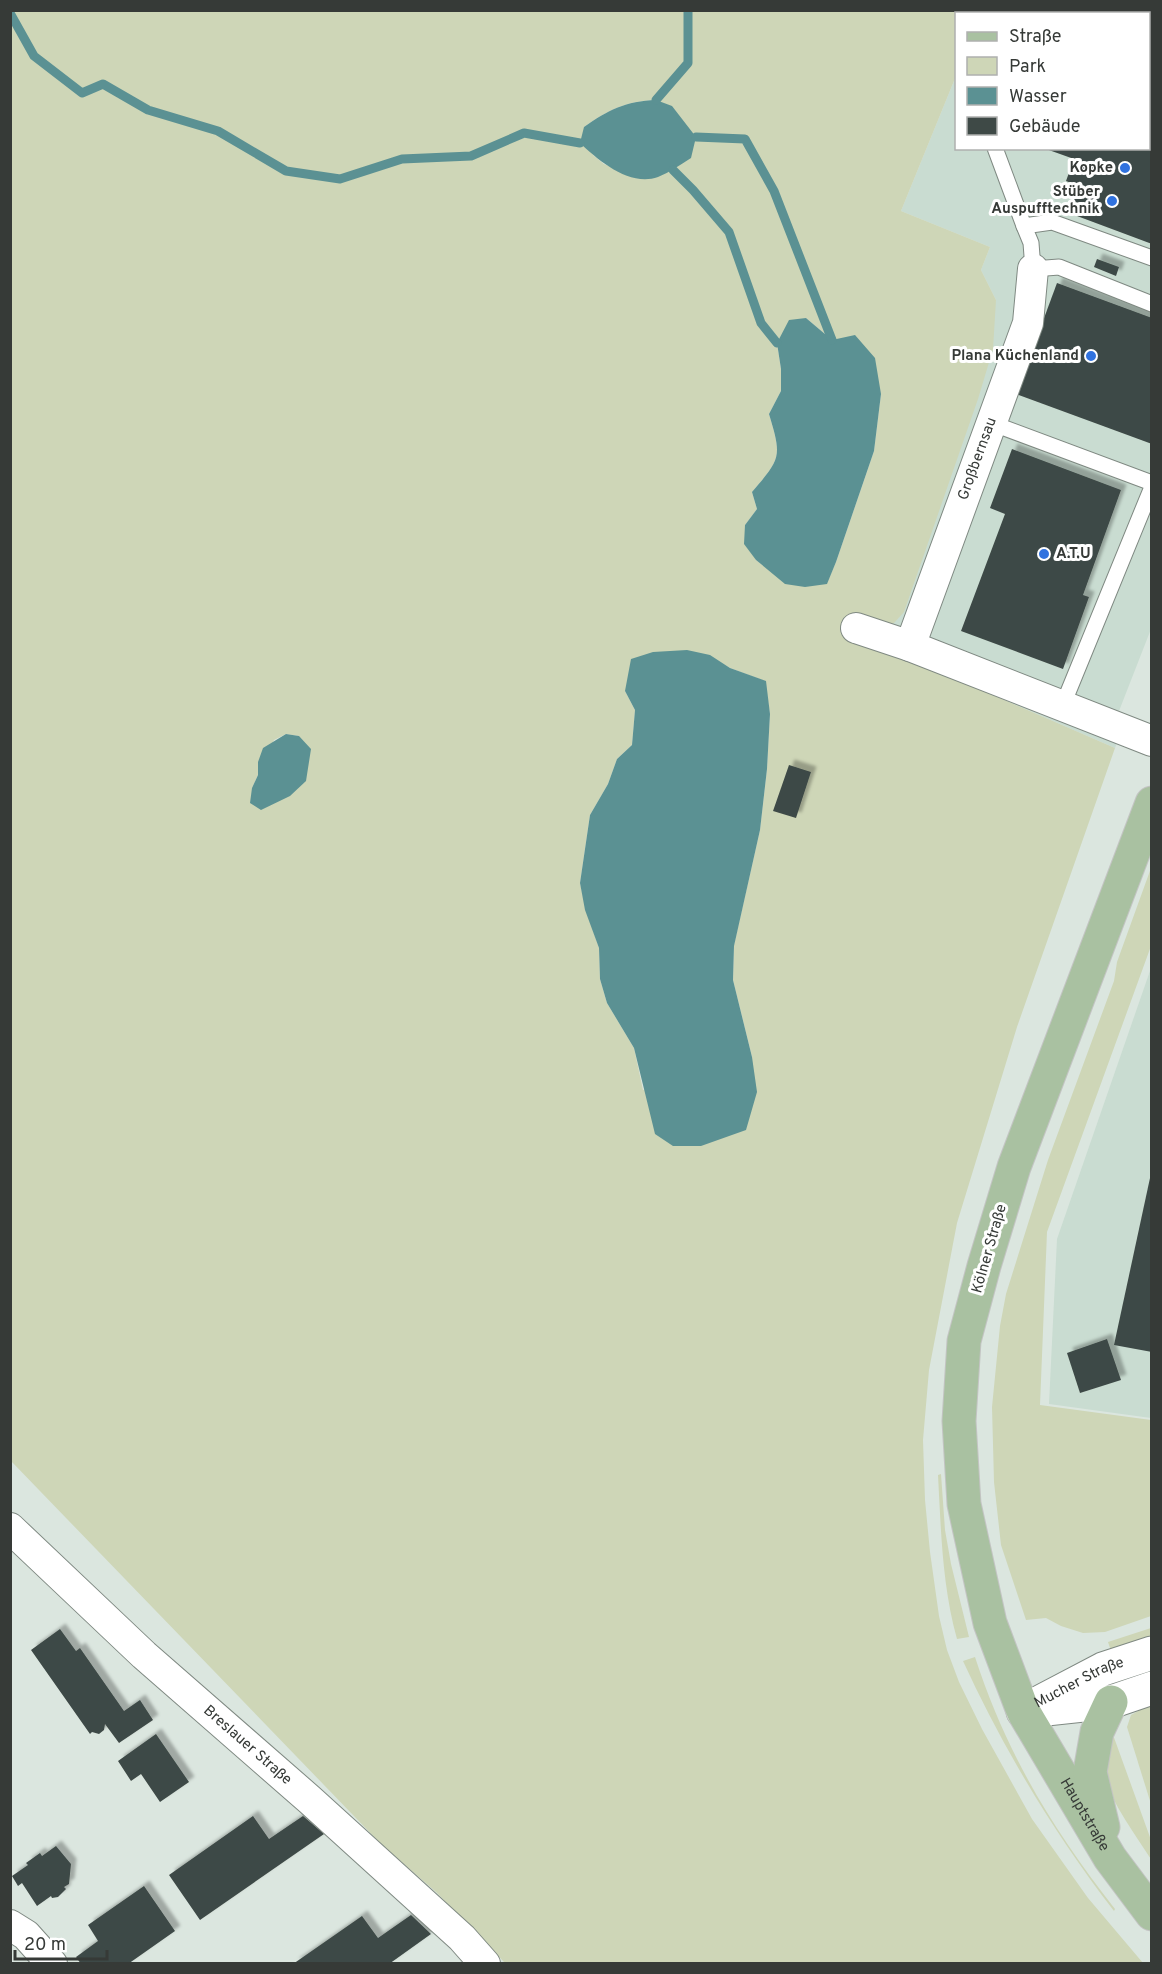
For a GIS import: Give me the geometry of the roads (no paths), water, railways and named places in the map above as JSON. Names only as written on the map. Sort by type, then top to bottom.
[{"type":"main road","name":"Kölner Straße","points":[[1023,1711],[990,1623],[964,1504],[959,1421],[964,1341],[1014,1167],[1152,803]]},
{"type":"main road","name":"Mucher Straße","points":[[1023,1711],[1102,1669],[1152,1653]]},
{"type":"main road","name":"Mucher Straße","points":[[1023,1711],[1053,1710],[1112,1702],[1152,1688]]},
{"type":"main road","name":"Mucher Straße","points":[[1110,1858],[1090,1772],[1097,1732],[1112,1702]]},
{"type":"main road","name":"Hauptstraße","points":[[1023,1711],[1110,1858],[1152,1914]]},
{"type":"street","name":"Großbernsau","points":[[910,646],[1028,322],[1033,269]]},
{"type":"street","points":[[856,628],[910,646],[1152,741]]},
{"type":"street","name":"Breslauer Straße","points":[[10,1528],[144,1655],[310,1800],[462,1938],[485,1964]]},
{"type":"street","points":[[10,1925],[26,1935],[52,1964]]},
{"type":"lane","points":[[996,150],[1031,243],[1033,269],[1059,267],[1152,304]]},
{"type":"lane","points":[[1024,226],[1052,222],[1152,258]]},
{"type":"lane","points":[[991,423],[1152,485],[1062,707]]},
{"type":"water","points":[[656,100],[672,106],[696,137],[691,158],[671,171],[647,179],[626,175],[606,164],[580,143],[584,127],[601,116],[626,104]]},
{"type":"water","points":[[806,318],[832,340],[855,335],[875,358],[881,394],[874,451],[836,562],[827,584],[805,587],[785,584],[756,560],[744,544],[745,525],[757,509],[752,492],[769,472],[776,456],[776,440],[769,414],[781,391],[781,369],[777,343],[789,320]]},
{"type":"water","points":[[687,650],[710,655],[730,668],[766,681],[770,714],[760,830],[734,946],[733,980],[752,1057],[757,1092],[746,1130],[701,1146],[673,1146],[655,1134],[634,1048],[607,1003],[600,979],[599,948],[585,910],[580,883],[590,815],[608,784],[617,759],[632,745],[635,710],[625,691],[631,659],[653,652]]},
{"type":"water","points":[[286,734],[299,736],[311,749],[306,781],[290,796],[261,810],[250,803],[252,788],[258,775],[258,762],[263,748]]},
{"type":"waterway","points":[[656,100],[688,63],[688,10]]},
{"type":"waterway","points":[[10,13],[34,56],[82,93],[103,84],[148,110],[218,131],[286,171],[340,179],[402,159],[471,156],[524,133],[580,143]]},
{"type":"waterway","points":[[696,137],[745,139],[774,191],[832,340]]},
{"type":"waterway","points":[[673,170],[729,232],[761,323],[777,343]]},
{"type":"place","name":"Kopke","points":[[1125,168]]},
{"type":"place","name":"Stüber Auspufftechnik","points":[[1112,201]]},
{"type":"place","name":"Plana Küchenland","points":[[1091,356]]},
{"type":"place","name":"A.T.U","points":[[1044,554]]}]
